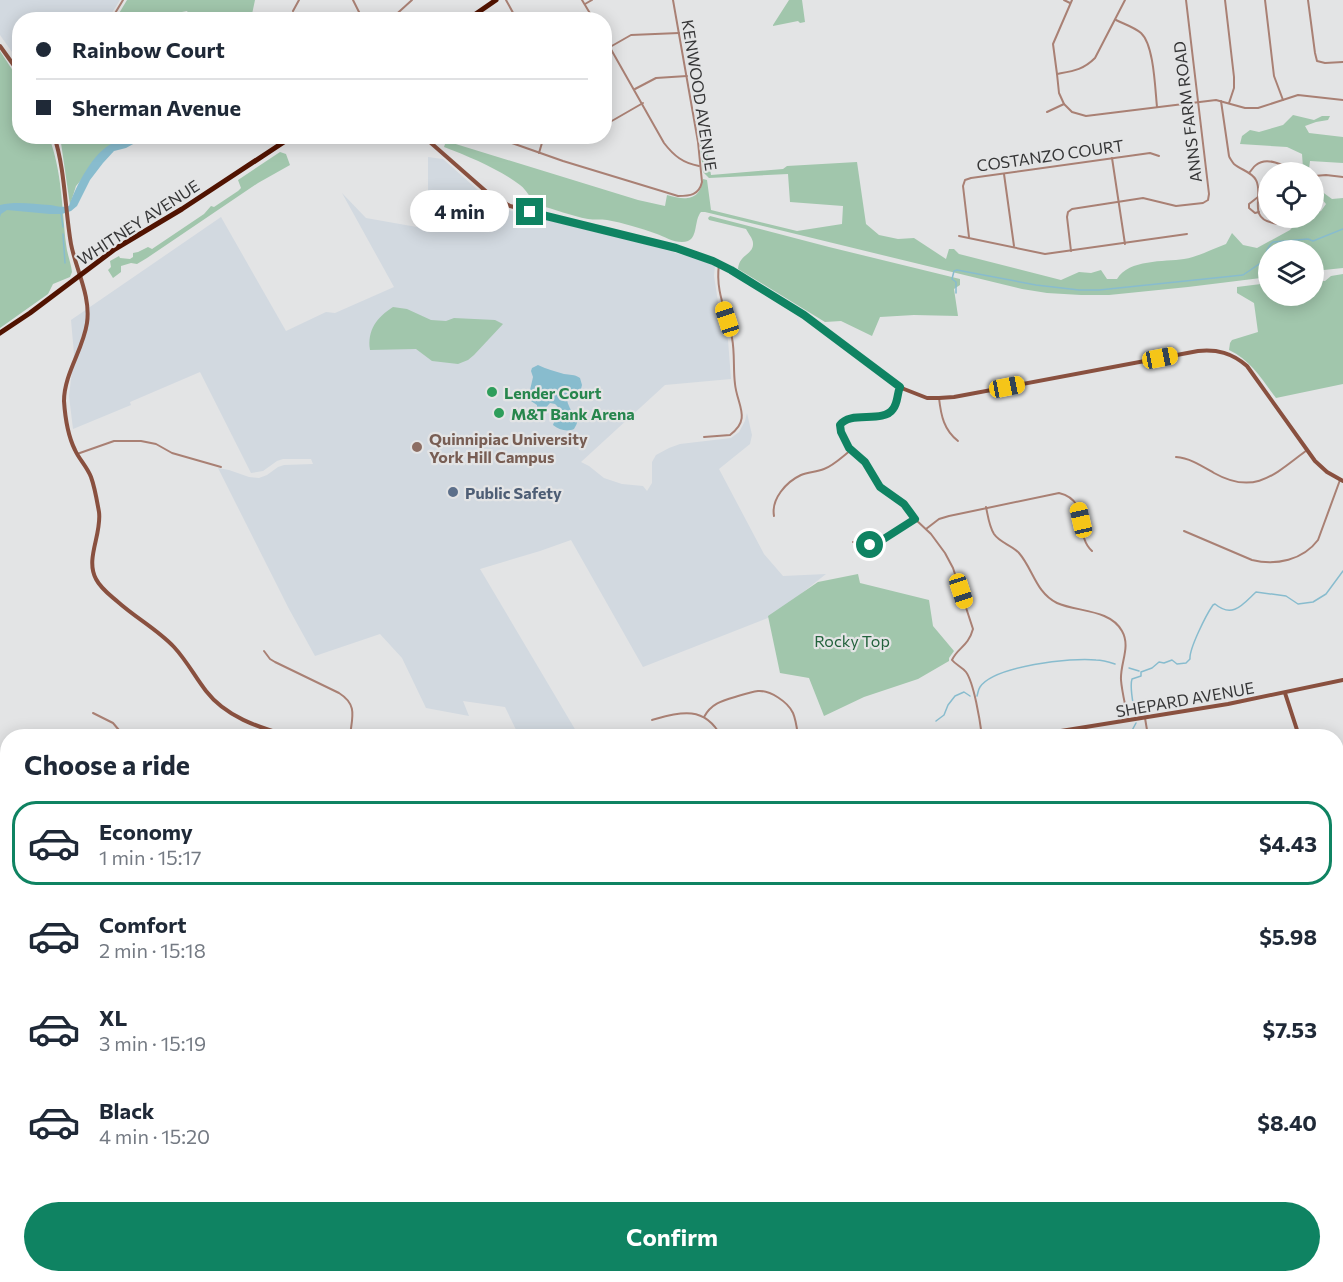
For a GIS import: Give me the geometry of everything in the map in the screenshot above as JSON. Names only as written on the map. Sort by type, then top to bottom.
[{"type":"highway","points":[[479,12],[496,0]]},
{"type":"highway","name":"WHITNEY AVENUE","points":[[0,333],[115,249],[281,144]]},
{"type":"main road","points":[[0,46],[12,63]]},
{"type":"main road","points":[[56,144],[73,250],[87,302],[84,336],[67,383],[64,403],[71,439],[92,479],[99,512],[99,532],[94,552],[94,575],[108,593],[170,643],[189,665],[206,692],[218,704],[252,725],[265,729]]},
{"type":"main road","points":[[432,144],[489,194],[510,206],[676,248],[719,264],[815,322],[900,387],[921,396],[954,397],[1198,351],[1218,351],[1231,355],[1247,366],[1307,450],[1322,467],[1342,480]]},
{"type":"main road","name":"SHEPARD AVENUE","points":[[1075,729],[1228,704],[1343,681]]},
{"type":"main road","points":[[1285,693],[1297,729]]},
{"type":"street","points":[[293,11],[300,0]]},
{"type":"street","points":[[399,12],[412,0]]},
{"type":"street","points":[[582,0],[590,12]]},
{"type":"street","points":[[585,4],[592,0]]},
{"type":"street","name":"KENWOOD AVENUE","points":[[514,144],[678,196],[695,194],[702,182],[698,142],[673,0]]},
{"type":"street","points":[[1064,0],[1071,2],[1053,44],[1059,93],[1064,104],[1072,112],[1086,116],[1221,100],[1245,108],[1258,108],[1298,95],[1343,100]]},
{"type":"street","points":[[1057,74],[1077,70],[1088,65],[1095,58],[1125,0]]},
{"type":"street","name":"ANNS FARM ROAD","points":[[1118,201],[1143,198],[1176,206],[1203,203],[1208,200],[1186,0]]},
{"type":"street","points":[[1225,0],[1234,88],[1229,103]]},
{"type":"street","points":[[1265,0],[1274,76],[1283,100]]},
{"type":"street","points":[[1308,0],[1317,61],[1343,62]]},
{"type":"street","points":[[1116,20],[1139,32],[1146,39],[1150,49],[1157,107]]},
{"type":"street","points":[[612,46],[631,35],[679,33]]},
{"type":"street","points":[[612,50],[664,143],[681,160],[700,166]]},
{"type":"street","points":[[635,89],[656,78],[687,76]]},
{"type":"street","points":[[1221,100],[1229,156],[1233,164],[1256,178],[1258,184]]},
{"type":"street","points":[[612,121],[643,103]]},
{"type":"street","points":[[1047,112],[1064,104]]},
{"type":"street","points":[[538,153],[541,144]]},
{"type":"street","name":"COSTANZO COURT","points":[[969,237],[963,186],[965,180],[1150,153],[1159,156]]},
{"type":"street","points":[[1112,158],[1125,244]]},
{"type":"street","points":[[1249,173],[1258,164]]},
{"type":"street","points":[[1004,174],[1014,247]]},
{"type":"street","points":[[1324,175],[1343,177]]},
{"type":"street","points":[[1258,197],[1249,204],[1249,208],[1255,213],[1258,212]]},
{"type":"street","points":[[1071,251],[1068,212],[1072,209],[1118,201]]},
{"type":"street","points":[[958,236],[1045,254],[1187,234]]},
{"type":"street","points":[[704,437],[730,435],[741,422],[742,414],[735,384],[732,335],[720,295],[719,264]]},
{"type":"street","points":[[900,387],[894,407],[888,414],[849,419],[841,423],[841,432],[850,450],[865,462],[880,487],[904,504],[951,563],[973,627],[968,643],[952,660],[965,671],[970,680],[980,729]]},
{"type":"street","points":[[939,398],[944,425],[958,441]]},
{"type":"street","points":[[77,454],[114,441],[141,441],[154,443],[175,454],[221,467]]},
{"type":"street","points":[[774,516],[773,509],[777,497],[791,481],[826,469],[850,450]]},
{"type":"street","points":[[1176,457],[1186,458],[1223,478],[1243,484],[1270,477],[1307,450]]},
{"type":"street","points":[[1184,531],[1251,560],[1274,562],[1303,555],[1318,540],[1342,480]]},
{"type":"street","points":[[926,529],[944,517],[1059,493],[1065,494],[1079,508],[1086,543],[1092,551]]},
{"type":"street","points":[[986,507],[994,534],[1018,552],[1047,596],[1056,603],[1106,617],[1120,627],[1126,642],[1121,679],[1128,721]]},
{"type":"street","points":[[853,542],[864,545],[875,544],[915,519]]},
{"type":"street","points":[[264,651],[275,662],[347,699],[352,709],[351,729]]},
{"type":"street","points":[[704,717],[719,701],[755,691],[765,691],[790,708],[795,716],[797,729]]},
{"type":"street","points":[[652,720],[685,712],[704,717],[716,729]]},
{"type":"street","points":[[93,713],[113,723],[118,729]]},
{"type":"street","points":[[1145,718],[1147,729]]},
{"type":"shaded area","points":[[0,0],[120,0],[112,12],[12,12],[12,52],[0,35]]},
{"type":"shaded area","name":"Quinnipiac University York Hill Campus","points":[[428,157],[443,159],[488,199],[507,210],[659,248],[715,266],[714,276],[718,302],[728,340],[731,379],[665,385],[581,462],[604,478],[622,484],[643,486],[647,491],[652,483],[652,462],[656,455],[680,444],[731,438],[739,432],[747,413],[752,435],[750,444],[719,469],[764,554],[783,576],[826,574],[773,616],[643,667],[571,540],[480,569],[575,729],[516,729],[505,707],[463,701],[469,716],[426,708],[402,658],[380,634],[315,656],[218,468],[259,478],[284,465],[313,464],[311,459],[283,459],[263,471],[251,473],[200,372],[130,402],[131,405],[73,429],[69,396],[74,354],[71,320],[221,217],[286,331],[326,312],[335,313],[394,287],[342,193],[366,218],[428,229]]},
{"type":"green space","points":[[127,0],[255,0],[252,12],[120,12]]},
{"type":"green space","points":[[789,0],[802,0],[805,22],[798,21],[773,26],[773,25]]},
{"type":"green space","points":[[0,51],[12,69],[12,144],[51,144],[57,163],[72,272],[70,277],[53,284],[48,294],[0,328]]},
{"type":"green space","points":[[1293,115],[1314,120],[1322,116],[1330,116],[1328,120],[1305,126],[1309,133],[1343,137],[1343,163],[1303,162],[1302,154],[1287,147],[1240,144],[1242,136],[1250,130],[1259,132],[1283,125]]},
{"type":"green space","points":[[61,144],[112,144],[76,186],[70,205]]},
{"type":"green space","points":[[445,144],[456,144],[638,200],[665,206],[667,195],[690,198],[695,195],[703,179],[707,180],[711,210],[797,231],[842,224],[843,206],[790,202],[788,174],[709,178],[703,172],[700,145],[706,145],[711,175],[783,169],[787,166],[857,162],[866,224],[879,235],[898,239],[914,238],[946,259],[949,249],[954,249],[959,254],[1061,280],[1079,272],[1091,273],[1101,270],[1107,279],[1117,279],[1130,268],[1138,265],[1184,259],[1205,253],[1226,244],[1232,233],[1243,245],[1258,247],[1258,278],[1109,295],[1047,293],[1022,289],[705,212],[699,215],[691,239],[680,242],[626,224],[582,218],[538,205],[520,185],[493,168],[444,147]]},
{"type":"green space","points":[[280,152],[286,154],[290,165],[258,183],[137,264],[121,266],[121,272],[113,278],[108,270],[111,267],[110,261],[119,256],[130,259],[133,253],[148,247],[152,249],[204,214],[211,206],[214,207],[238,191],[241,188],[238,180]]},
{"type":"green space","points":[[1324,193],[1332,199],[1343,198],[1343,268],[1324,270],[1324,240],[1272,240],[1292,228],[1324,228],[1326,204]]},
{"type":"green space","points":[[710,216],[960,279],[960,285],[954,289],[958,316],[880,317],[872,336],[841,321],[825,322],[738,269],[741,260],[753,247],[753,241],[746,229],[709,220]]},
{"type":"green space","points":[[1343,274],[1343,384],[1276,398],[1250,365],[1229,350],[1232,340],[1258,332],[1254,303],[1237,293],[1237,287],[1258,284],[1258,306],[1324,306],[1324,281],[1331,276]]},
{"type":"green space","points":[[393,307],[407,309],[431,320],[446,321],[454,318],[495,320],[503,324],[474,355],[458,364],[432,361],[416,349],[370,350],[370,336],[374,325]]},
{"type":"green space","name":"Rocky Top","points":[[858,574],[860,583],[929,600],[933,626],[954,651],[949,661],[918,679],[864,697],[824,716],[809,678],[780,673],[768,616],[818,582]]},
{"type":"water","points":[[111,144],[133,144],[114,151],[90,180],[77,206],[71,211],[50,214],[7,210],[0,217],[0,205],[6,204],[69,206],[92,162]]},
{"type":"water","points":[[538,365],[580,378],[582,385],[580,393],[568,392],[566,395],[578,421],[574,429],[563,430],[553,425],[559,412],[555,404],[550,403],[543,411],[537,413],[537,405],[528,399],[533,377],[531,371]]},
{"type":"waterway","points":[[61,213],[63,227]]},
{"type":"waterway","points":[[956,293],[956,282],[952,279],[954,271],[957,270],[1036,285],[1079,290],[1099,290],[1243,275],[1265,260],[1267,250],[1273,242],[1308,239],[1313,241],[1343,229]]},
{"type":"waterway","points":[[63,234],[65,263]]},
{"type":"waterway","points":[[1135,716],[1131,692],[1132,679],[1141,676],[1141,672],[1152,668],[1159,662],[1172,660],[1177,664],[1186,663],[1190,659],[1202,624],[1213,605],[1232,610],[1242,605],[1256,592],[1286,596],[1298,604],[1313,602],[1326,594],[1343,571]]},
{"type":"waterway","points":[[977,696],[980,687],[988,680],[1017,668],[1034,664],[1085,659],[1115,664]]},
{"type":"waterway","points":[[1129,668],[1139,671]]},
{"type":"waterway","points":[[936,721],[944,715],[955,696],[964,692],[970,696]]},
{"type":"waterway","points":[[1133,729],[1136,723]]},
{"type":"place","name":"Lender Court","points":[[492,392]]},
{"type":"place","name":"M&T Bank Arena","points":[[499,413]]},
{"type":"place","name":"Quinnipiac University York Hill Campus","points":[[417,447]]},
{"type":"place","name":"Public Safety","points":[[453,492]]},
{"type":"route","points":[[530,212],[676,248],[713,261],[825,329],[900,387],[896,403],[888,414],[849,419],[840,425],[849,448],[863,459],[880,487],[904,504],[915,519],[879,542],[870,545]]}]
